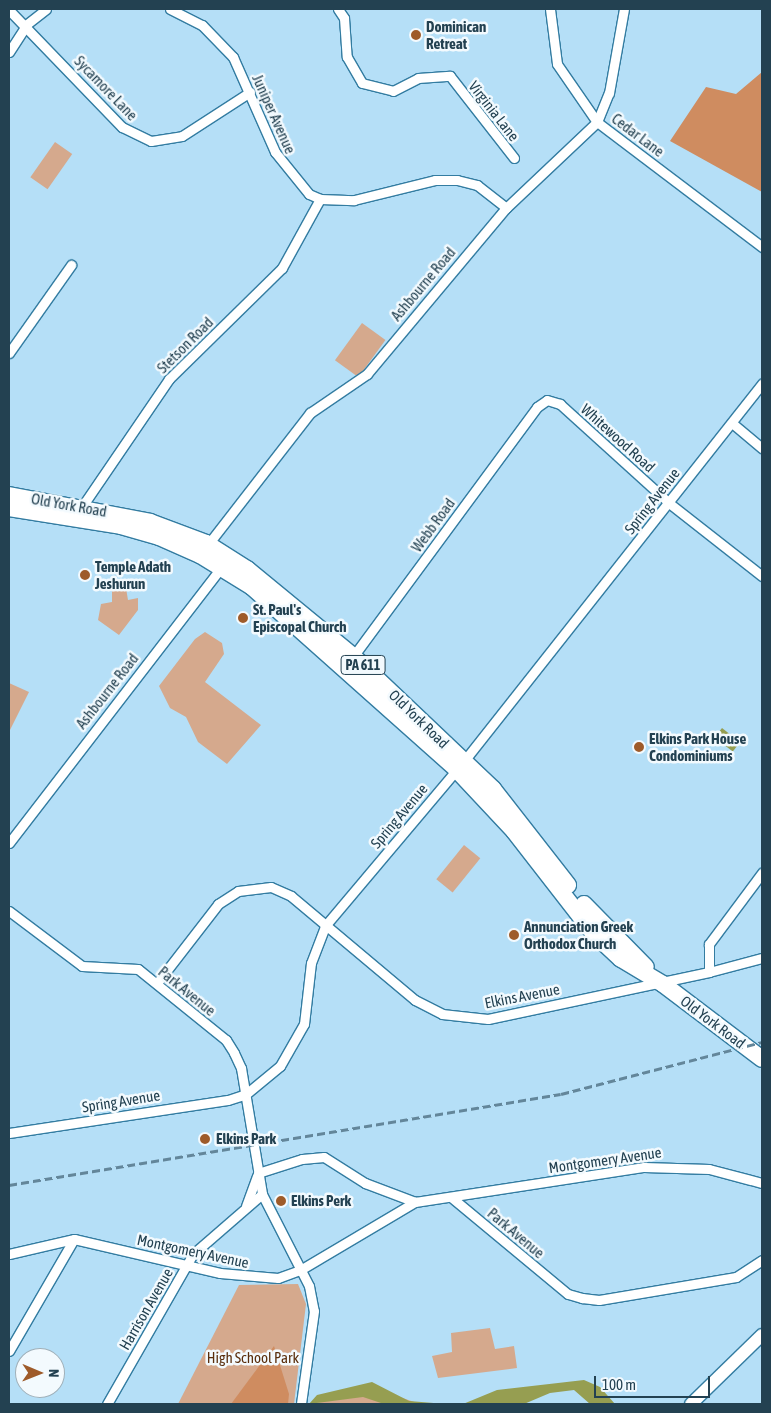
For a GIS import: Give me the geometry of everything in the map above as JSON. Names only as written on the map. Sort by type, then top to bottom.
[{"type":"highway","name":"Old York Road","points":[[9,495],[79,511],[121,526],[204,550],[284,594],[348,662],[460,765],[594,933],[621,959],[663,984],[762,1059]]},
{"type":"highway","name":"Old York Road","points":[[9,508],[79,511]]},
{"type":"street","points":[[9,52],[27,24],[46,9]]},
{"type":"street","name":"Juniper Avenue","points":[[170,9],[219,39],[250,92],[285,170],[302,189],[320,199]]},
{"type":"street","name":"Virginia Lane","points":[[338,9],[344,18],[346,57],[362,83],[393,91],[418,78],[450,76],[514,158]]},
{"type":"street","name":"Cedar Lane","points":[[550,9],[557,64],[597,122],[762,247]]},
{"type":"street","name":"Ashbourne Road","points":[[204,550],[310,413],[367,374],[506,208],[597,122],[609,93],[624,9]]},
{"type":"street","name":"Sycamore Lane","points":[[9,10],[27,24],[122,127],[151,141],[182,136],[250,92]]},
{"type":"street","points":[[320,199],[362,199],[452,179],[477,185],[506,208]]},
{"type":"street","name":"Stetson Road","points":[[79,511],[169,379],[282,268],[320,199]]},
{"type":"street","points":[[9,353],[71,264]]},
{"type":"street","name":"Spring Avenue","points":[[9,1133],[246,1094],[280,1066],[298,1039],[311,963],[325,926],[460,765],[762,383]]},
{"type":"street","name":"Whitewood Road","points":[[547,400],[560,404],[669,503],[762,576]]},
{"type":"street","name":"Webb Road","points":[[348,662],[537,407],[547,400]]},
{"type":"street","points":[[732,423],[762,448]]},
{"type":"street","name":"Ashbourne Road","points":[[9,843],[225,563]]},
{"type":"street","points":[[708,972],[708,944],[762,874]]},
{"type":"street","name":"Elkins Avenue","points":[[157,983],[218,904],[238,891],[260,887],[281,890],[415,1000],[442,1014],[466,1019],[488,1019],[663,984],[762,958]]},
{"type":"street","name":"Park Avenue","points":[[9,911],[82,966],[138,969],[226,1040],[241,1068],[262,1194],[300,1270],[314,1311],[301,1404]]},
{"type":"street","points":[[246,1206],[258,1173],[302,1159],[324,1157],[365,1183],[415,1202],[451,1197]]},
{"type":"street","name":"Montgomery Avenue","points":[[451,1197],[644,1167],[710,1169],[762,1183]]},
{"type":"street","name":"Harrison Avenue","points":[[107,1404],[186,1265],[246,1206],[262,1194]]},
{"type":"street","name":"Park Avenue","points":[[451,1197],[568,1294],[582,1298],[599,1300],[736,1277],[762,1260]]},
{"type":"street","name":"Montgomery Avenue","points":[[9,1254],[74,1239],[186,1265],[254,1278],[278,1278],[300,1270],[415,1202]]},
{"type":"street","points":[[9,1351],[74,1239]]},
{"type":"street","points":[[691,1404],[762,1335]]},
{"type":"green space","points":[[55,142],[72,154],[48,189],[30,177]]},
{"type":"green space","points":[[362,323],[385,340],[358,377],[335,360]]},
{"type":"green space","points":[[125,582],[128,600],[138,598],[138,610],[119,635],[98,620],[101,604],[112,602],[112,583]]},
{"type":"green space","points":[[205,632],[222,643],[224,654],[205,682],[261,725],[227,764],[198,742],[186,717],[170,708],[159,686],[195,639]]},
{"type":"green space","points":[[9,683],[29,692],[9,732]]},
{"type":"green space","points":[[464,845],[480,858],[453,892],[436,879]]},
{"type":"green space","name":"High School Park","points":[[298,1284],[306,1304],[294,1404],[178,1404],[239,1285]]},
{"type":"green space","points":[[490,1328],[495,1349],[514,1346],[517,1368],[438,1378],[432,1356],[452,1352],[451,1333]]},
{"type":"green space","points":[[349,1393],[391,1394],[420,1404],[312,1404]]},
{"type":"shaded area","points":[[762,72],[762,192],[670,141],[706,87],[736,94]]},
{"type":"shaded area","points":[[722,728],[740,742],[733,752],[715,737]]},
{"type":"shaded area","points":[[274,1346],[289,1394],[288,1404],[231,1404]]},
{"type":"shaded area","points":[[584,1380],[600,1387],[615,1404],[590,1404],[574,1390],[550,1393],[524,1404],[463,1404],[497,1390]]},
{"type":"shaded area","points":[[372,1382],[409,1401],[446,1404],[384,1404],[363,1397],[309,1404],[317,1395]]},
{"type":"railway","points":[[9,1185],[561,1094],[762,1042]]},
{"type":"place","name":"Dominican Retreat","points":[[416,35]]},
{"type":"place","name":"Temple Adath Jeshurun","points":[[85,575]]},
{"type":"place","name":"St. Paul's Episcopal Church","points":[[243,618]]},
{"type":"place","name":"Elkins Park House Condominiums","points":[[639,747]]},
{"type":"place","name":"Annunciation Greek Orthodox Church","points":[[514,935]]},
{"type":"place","name":"Elkins Park","points":[[205,1139]]},
{"type":"place","name":"Elkins Perk","points":[[281,1201]]}]
